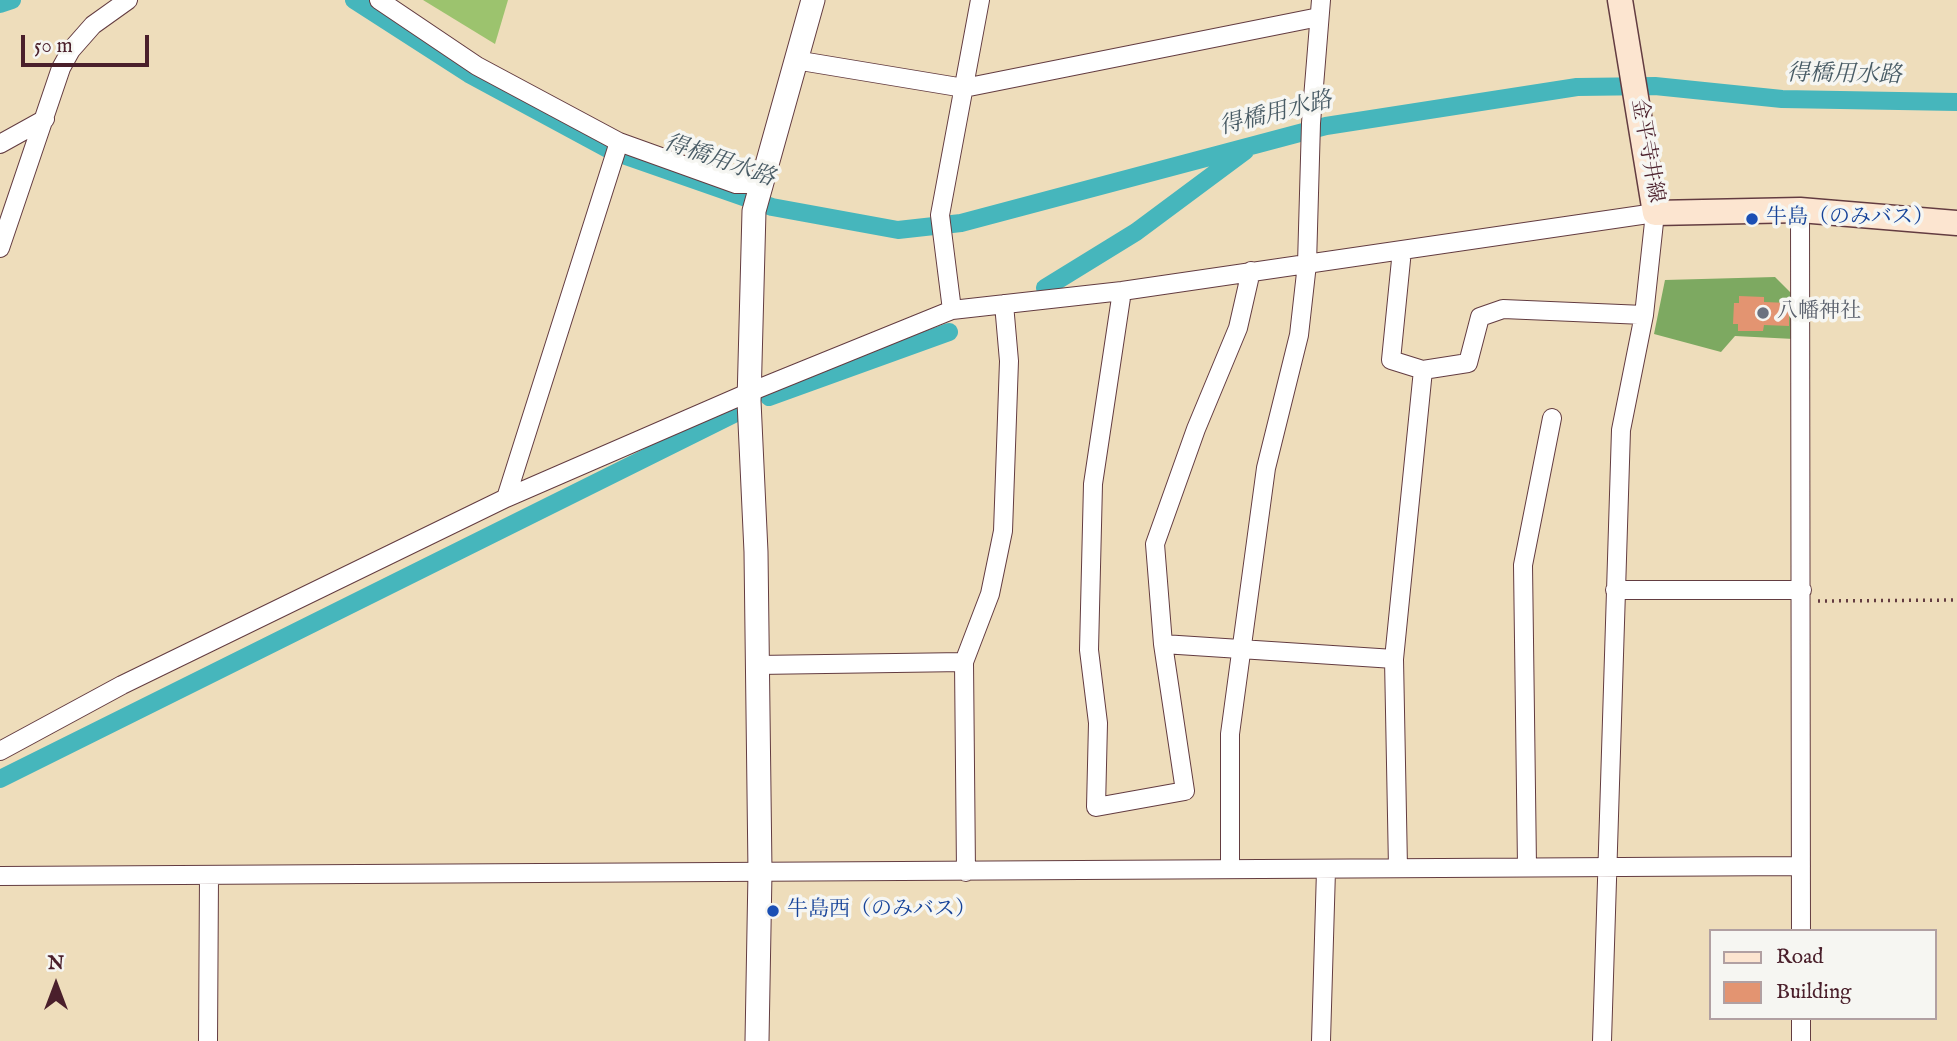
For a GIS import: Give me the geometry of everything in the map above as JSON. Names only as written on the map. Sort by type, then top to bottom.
[{"type":"main road","name":"金平寺井線","points":[[1620,0],[1655,212],[1800,210],[1957,223]]},
{"type":"street","points":[[0,248],[61,68],[71,50],[93,25],[128,0]]},
{"type":"street","points":[[379,0],[477,66],[619,142],[736,184],[757,196]]},
{"type":"street","points":[[757,1041],[760,873],[750,404],[757,196],[813,0]]},
{"type":"street","points":[[952,310],[940,215],[980,0]]},
{"type":"street","points":[[795,60],[964,88],[1320,9],[1311,123],[1307,264],[1299,335],[1266,468],[1230,734],[1230,869]]},
{"type":"street","points":[[0,144],[45,119]]},
{"type":"street","points":[[506,498],[619,142]]},
{"type":"street","points":[[1800,210],[1801,929]]},
{"type":"street","points":[[0,751],[122,685],[506,498],[750,404],[952,310],[1122,291],[1655,212],[1644,315],[1621,430],[1602,1041]]},
{"type":"street","points":[[1402,250],[1391,360],[1423,370],[1468,363],[1480,317],[1503,309],[1644,315]]},
{"type":"street","points":[[1122,291],[1093,484],[1089,650],[1098,723],[1096,807],[1185,791],[1163,644],[1155,544],[1196,429],[1238,328],[1251,271]]},
{"type":"street","points":[[966,872],[964,662],[990,594],[1003,531],[1009,361],[1004,304]]},
{"type":"street","points":[[1398,868],[1394,659],[1423,370]]},
{"type":"street","points":[[1527,866],[1523,565],[1552,418]]},
{"type":"street","points":[[1615,590],[1801,595]]},
{"type":"street","points":[[1163,644],[1394,659]]},
{"type":"street","points":[[757,665],[964,662]]},
{"type":"street","points":[[0,876],[1801,866]]},
{"type":"street","points":[[1321,1041],[1326,870]]},
{"type":"street","points":[[208,1041],[209,876]]},
{"type":"street","points":[[1801,1020],[1801,1041]]},
{"type":"path","points":[[1801,595],[1957,600]]},
{"type":"green space","points":[[423,0],[508,0],[495,44]]},
{"type":"green space","points":[[1775,277],[1796,298],[1794,339],[1735,336],[1721,352],[1654,334],[1665,280]]},
{"type":"building","name":"八幡神社","points":[[1739,296],[1764,297],[1764,302],[1789,303],[1789,326],[1764,325],[1763,331],[1738,331],[1738,324],[1733,324],[1734,303],[1739,303]]},
{"type":"waterway","name":"得橋用水路","points":[[0,4],[12,0]]},
{"type":"waterway","name":"得橋用水路","points":[[354,0],[469,74],[608,149]]},
{"type":"waterway","name":"得橋用水路","points":[[623,155],[772,207],[898,230],[961,223],[1326,126],[1577,87],[1655,86],[1782,99],[1957,102]]},
{"type":"waterway","points":[[1045,288],[1136,232],[1245,151]]},
{"type":"waterway","points":[[769,397],[949,332]]},
{"type":"waterway","points":[[0,779],[738,412]]},
{"type":"place","name":"牛島（のみバス）","points":[[1752,219]]},
{"type":"place","name":"八幡神社","points":[[1763,313]]},
{"type":"place","name":"牛島西（のみバス）","points":[[773,911]]}]
